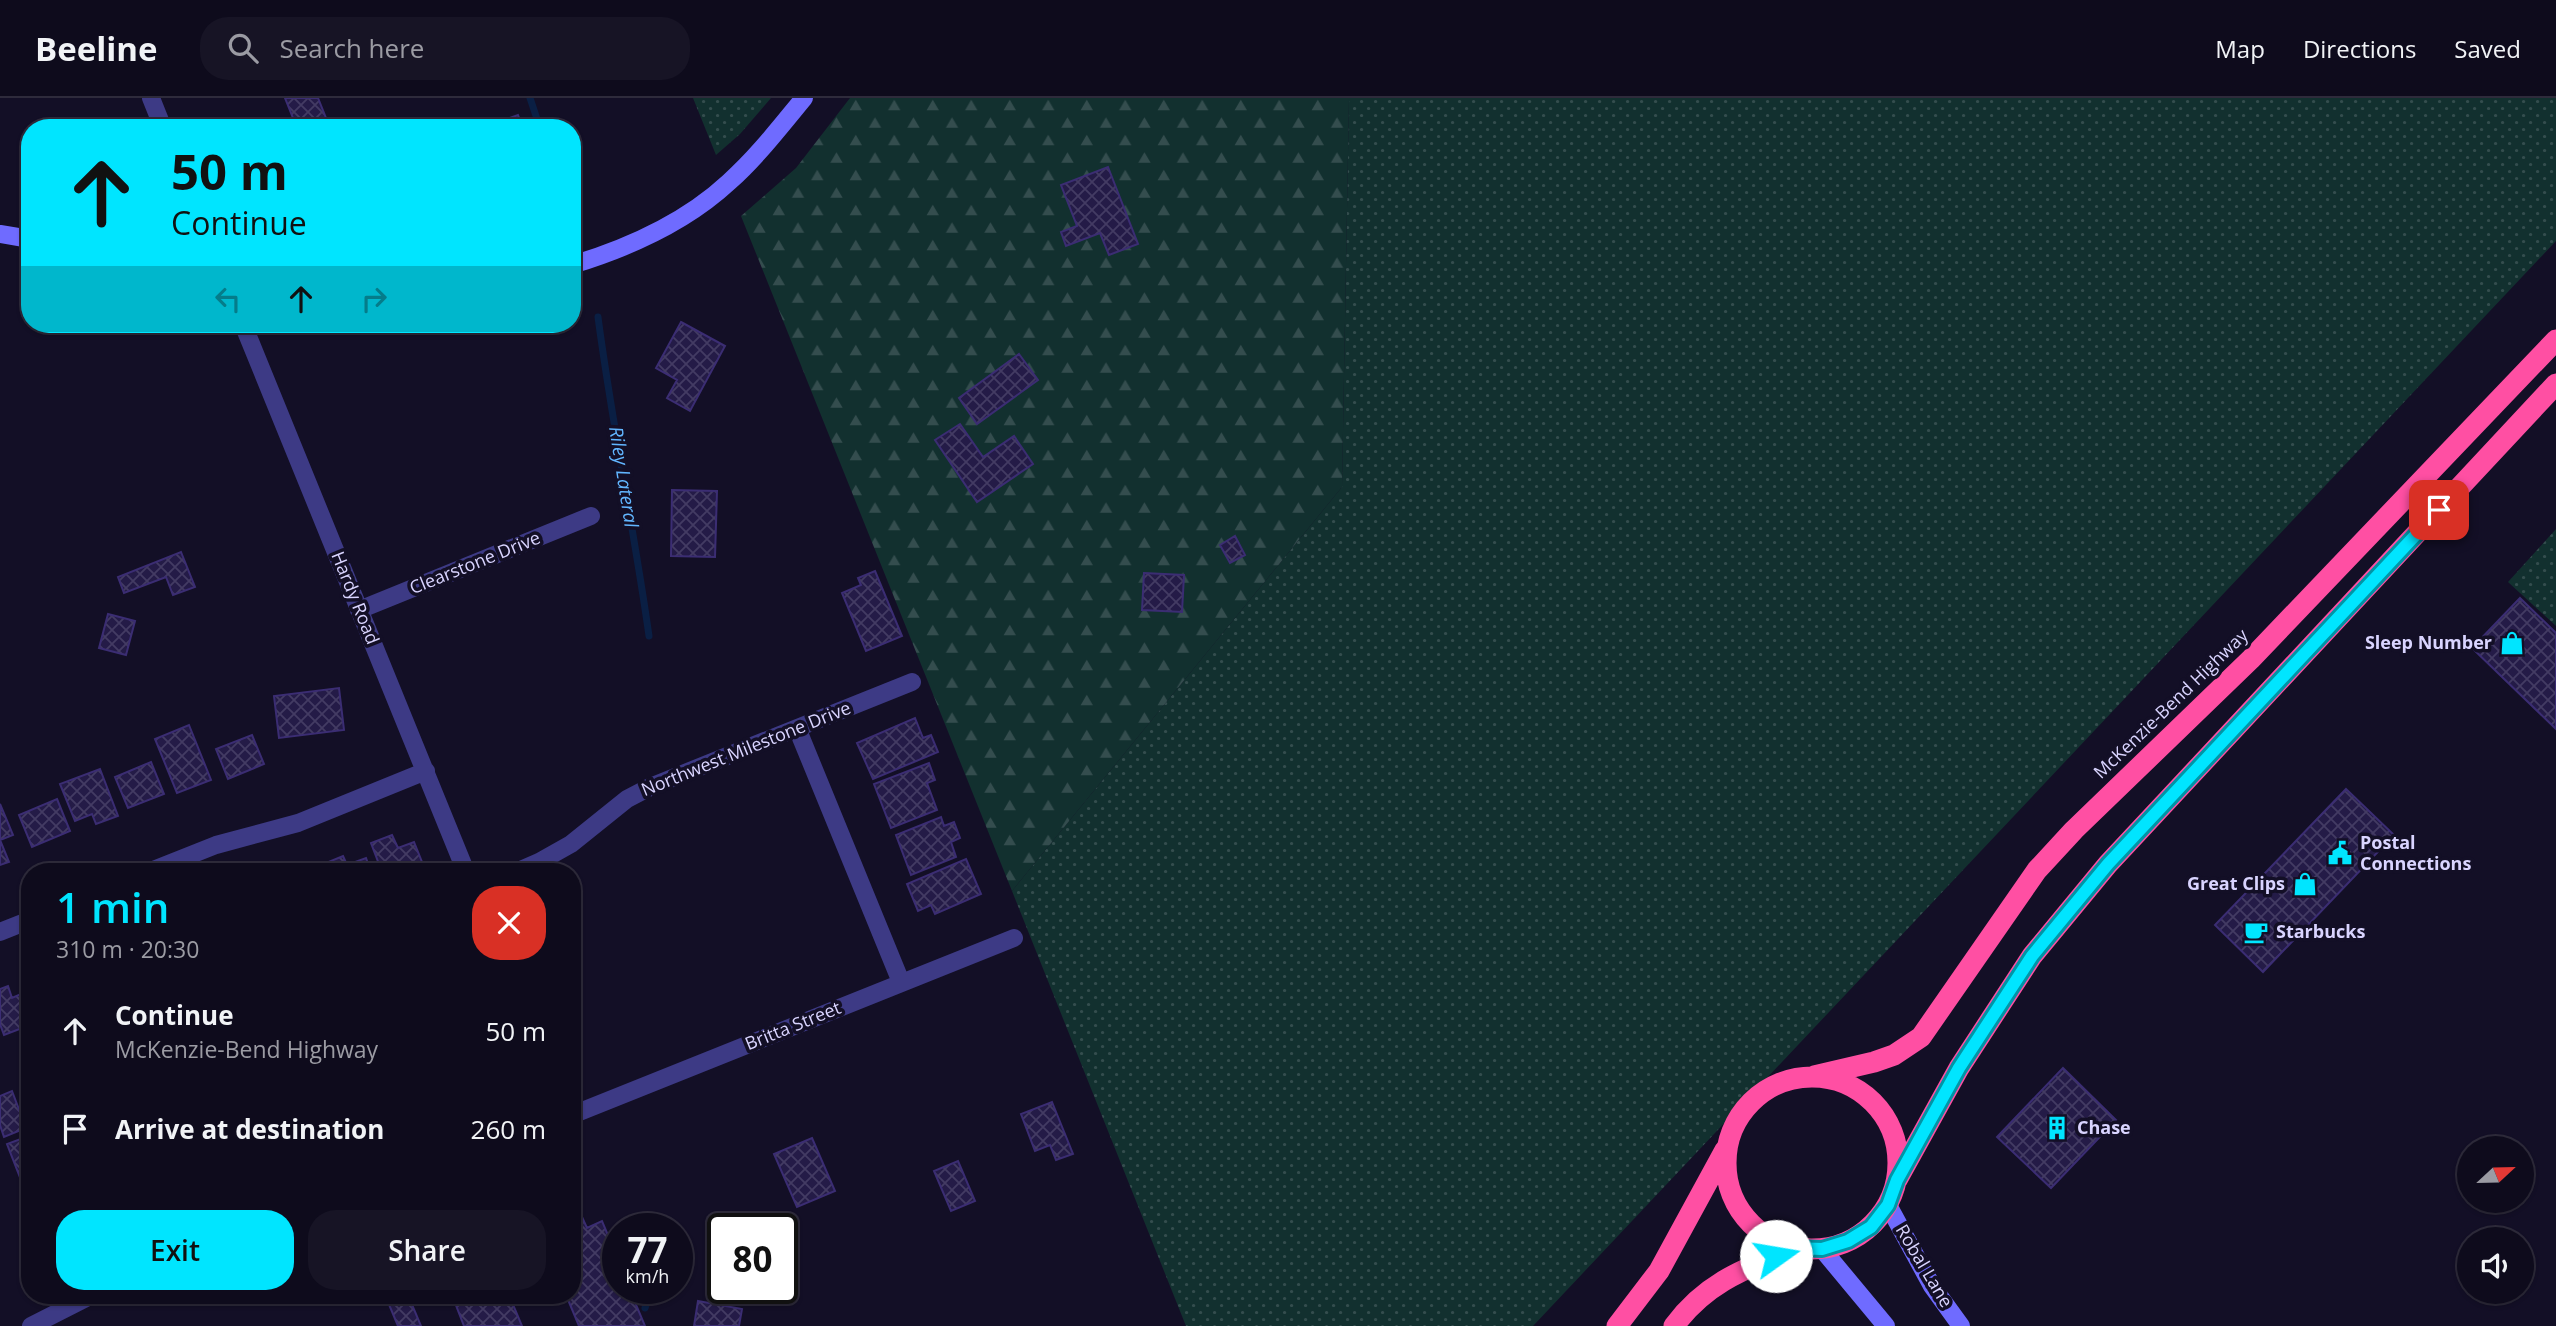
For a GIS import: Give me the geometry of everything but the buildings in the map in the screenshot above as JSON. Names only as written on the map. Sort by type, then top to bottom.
[{"type":"highway","name":"McKenzie-Bend Highway","points":[[1814,1076],[1894,1055],[1921,1037],[2037,870],[2074,830],[2251,659],[2556,340]]},
{"type":"highway","points":[[1727,1145],[1726,1172],[1733,1198],[1748,1221],[1769,1238],[1795,1248],[1822,1249],[1848,1241],[1871,1227],[1888,1205],[1897,1180],[1959,1068],[2032,956],[2108,864],[2556,384]]},
{"type":"highway","points":[[1617,1326],[1659,1271],[1727,1145],[1738,1117],[1758,1094],[1785,1080],[1814,1076],[1844,1082],[1870,1097],[1888,1121],[1898,1149],[1897,1180]]},
{"type":"highway","points":[[1674,1326],[1697,1298],[1719,1281],[1795,1248]]},
{"type":"street","points":[[151,98],[159,119]]},
{"type":"street","points":[[581,262],[627,246],[673,222],[716,192],[762,149],[804,98]]},
{"type":"street","points":[[0,234],[21,238]]},
{"type":"street","name":"Hardy Road","points":[[247,333],[462,863]]},
{"type":"street","name":"Clearstone Drive","points":[[359,610],[591,516]]},
{"type":"street","name":"Northwest Milestone Drive","points":[[537,863],[571,844],[627,799],[650,787],[912,682]]},
{"type":"street","points":[[797,729],[901,982]]},
{"type":"street","points":[[171,863],[216,845],[298,823],[426,771]]},
{"type":"street","points":[[0,932],[21,923]]},
{"type":"street","name":"Britta Street","points":[[581,1111],[1014,938]]},
{"type":"street","name":"Robal Lane","points":[[1888,1205],[1932,1286],[1961,1326]]},
{"type":"street","points":[[1822,1249],[1886,1326]]},
{"type":"street","points":[[31,1326],[74,1304]]},
{"type":"green space","points":[[693,98],[771,98],[740,134],[716,155]]},
{"type":"green space","points":[[850,98],[1349,98],[1342,487],[1012,891],[741,216],[796,168]]},
{"type":"green space","points":[[1349,98],[2556,98],[2556,241],[1533,1326],[1186,1326],[1012,891],[1342,487]]},
{"type":"green space","points":[[2556,529],[2556,626],[2508,582]]},
{"type":"waterway","name":"Riley Lateral","points":[[530,98],[537,119]]},
{"type":"waterway","name":"Riley Lateral","points":[[598,317],[649,636]]},
{"type":"waterway","name":"Riley Lateral","points":[[645,1308],[646,1304]]},
{"type":"place","name":"Sleep Number","points":[[2512,643]]},
{"type":"place","name":"Postal Connections","points":[[2340,853]]},
{"type":"place","name":"Great Clips","points":[[2305,884]]},
{"type":"place","name":"Starbucks","points":[[2256,932]]},
{"type":"place","name":"Chase","points":[[2057,1128]]},
{"type":"route","points":[[1776,1256],[1795,1248],[1822,1249],[1848,1241],[1871,1227],[1888,1205],[1897,1180],[1959,1068],[2032,956],[2108,864],[2439,510]]}]
